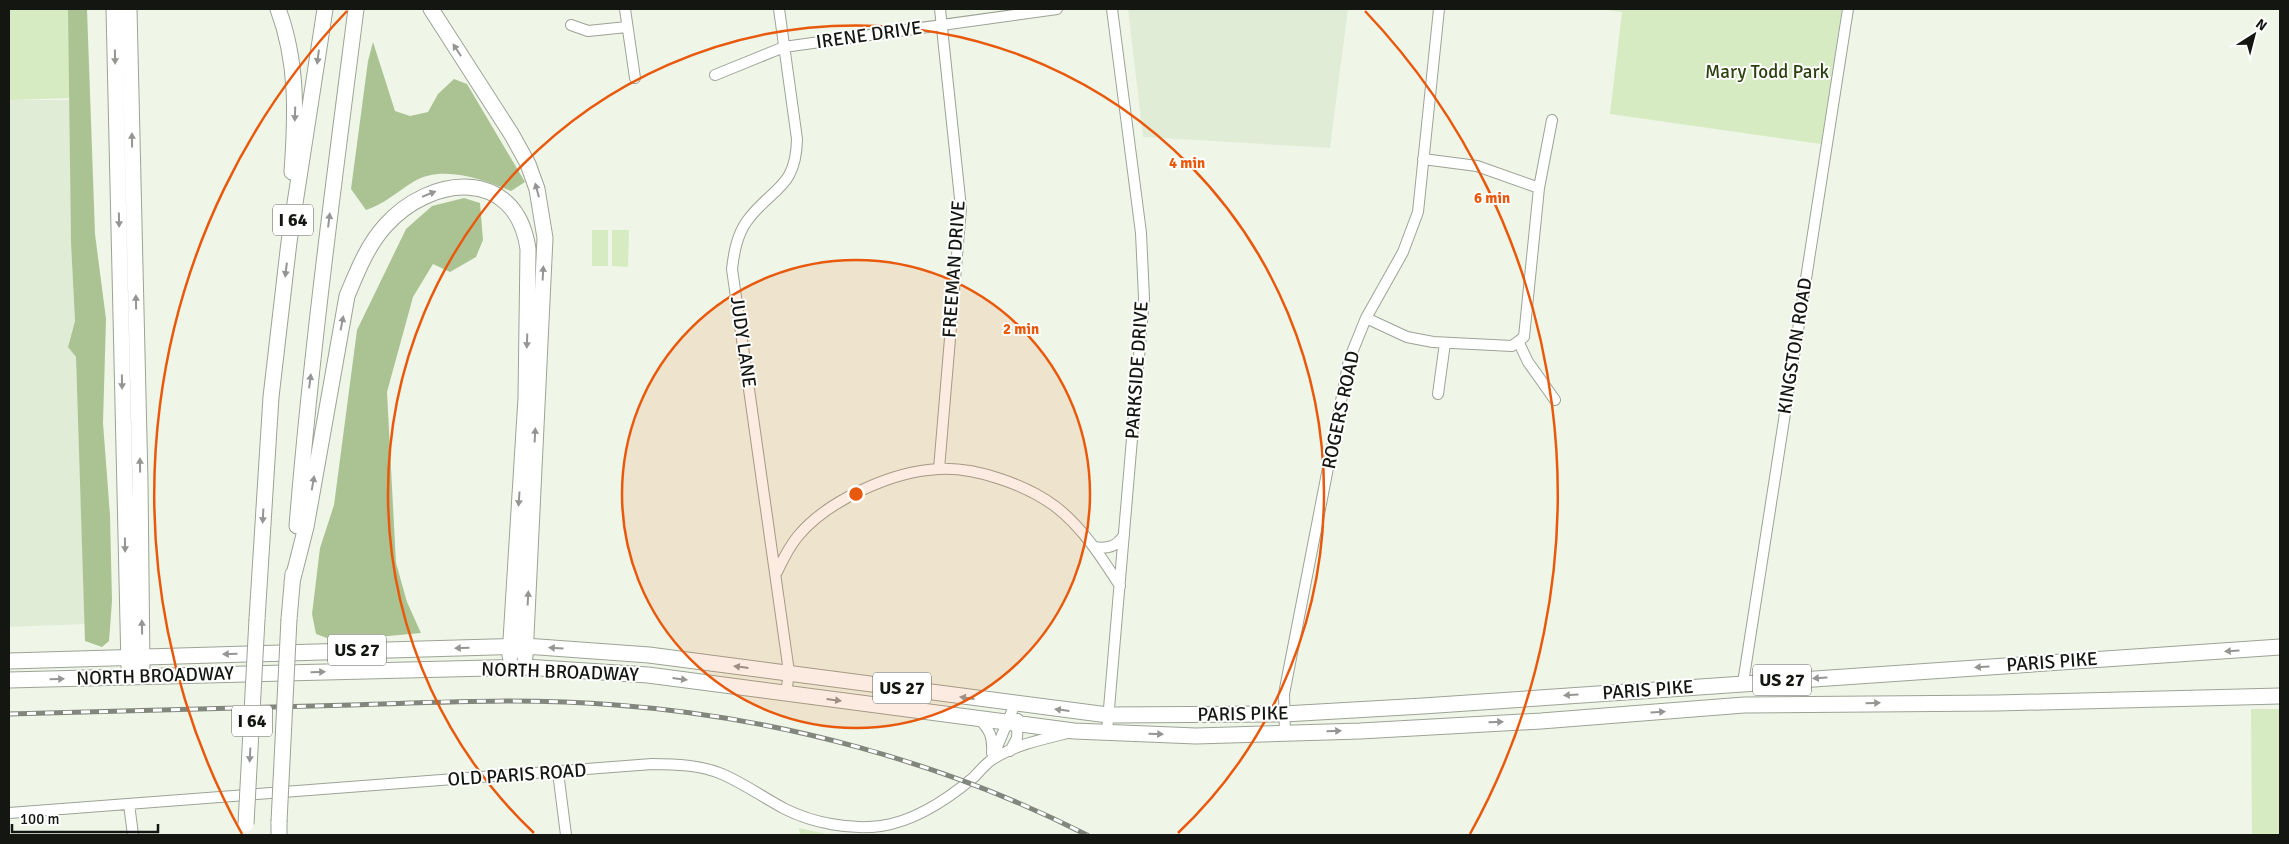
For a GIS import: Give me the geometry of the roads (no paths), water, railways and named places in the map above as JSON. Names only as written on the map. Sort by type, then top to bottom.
[{"type":"highway","points":[[114,9],[136,676]]},
{"type":"highway","points":[[129,9],[140,482],[135,657]]},
{"type":"highway","points":[[278,9],[286,31],[292,58],[295,99],[289,242]]},
{"type":"highway","name":"I 64","points":[[246,829],[271,396],[289,242],[325,9]]},
{"type":"highway","name":"I 64","points":[[279,829],[289,620],[307,411],[356,9]]},
{"type":"highway","points":[[431,9],[512,135],[528,164],[537,189],[545,238],[518,646],[509,667]]},
{"type":"highway","points":[[292,582],[306,527],[347,296],[358,268],[384,226],[416,200],[442,189],[473,187],[487,191],[500,197],[512,208],[526,234],[528,249],[526,398],[518,646],[525,667]]},
{"type":"highway","name":"NORTH BROADWAY","points":[[9,661],[518,646],[649,655],[789,672],[1015,704]]},
{"type":"highway","name":"PARIS PIKE","points":[[1015,704],[1108,715],[1284,714],[2280,647]]},
{"type":"highway","name":"NORTH BROADWAY","points":[[9,680],[525,667],[648,675],[1012,724],[1074,731],[1107,732]]},
{"type":"highway","points":[[1743,683],[1744,705]]},
{"type":"highway","name":"PARIS PIKE","points":[[1107,732],[1196,736],[1285,733],[1541,721],[1744,705],[1997,703],[2280,696]]},
{"type":"street","points":[[625,9],[635,78]]},
{"type":"street","name":"JUDY LANE","points":[[779,9],[797,139],[797,158],[792,171],[777,191],[747,222],[735,245],[732,268],[789,672],[786,694]]},
{"type":"street","name":"FREEMAN DRIVE","points":[[939,469],[961,208],[940,9]]},
{"type":"street","name":"IRENE DRIVE","points":[[715,75],[784,47],[1057,9]]},
{"type":"street","name":"PARKSIDE DRIVE","points":[[1107,732],[1144,298],[1142,233],[1112,9]]},
{"type":"street","name":"ROGERS ROAD","points":[[1285,733],[1284,694],[1349,360],[1366,318],[1403,252],[1415,222],[1439,9]]},
{"type":"street","name":"KINGSTON ROAD","points":[[1743,683],[1848,9]]},
{"type":"street","points":[[570,26],[588,32],[627,27]]},
{"type":"street","points":[[1366,318],[1407,337],[1445,343],[1512,346],[1519,343],[1524,337],[1539,188],[1552,120]]},
{"type":"street","points":[[1423,159],[1477,166],[1539,188]]},
{"type":"street","points":[[1438,394],[1445,343]]},
{"type":"street","points":[[1519,343],[1528,362],[1554,400]]},
{"type":"street","points":[[776,572],[786,553],[800,534],[824,513],[876,484],[892,478],[939,469],[986,476],[1005,481],[1040,497],[1070,520],[1094,547],[1120,586]]},
{"type":"street","points":[[1094,547],[1111,547],[1118,544],[1124,535]]},
{"type":"street","points":[[1010,751],[1017,738],[1012,724],[1015,704]]},
{"type":"street","points":[[979,719],[989,729],[993,739],[992,759]]},
{"type":"street","name":"OLD PARIS ROAD","points":[[9,813],[652,764],[696,767],[721,774],[743,784],[784,808],[809,819],[883,830],[937,804],[973,777],[992,759],[1012,724]]},
{"type":"street","name":"OLD PARIS ROAD","points":[[992,759],[1037,740],[1074,731]]},
{"type":"street","points":[[558,772],[566,835]]},
{"type":"street","points":[[129,804],[133,835]]},
{"type":"railway","points":[[9,714],[483,701],[583,703],[676,711],[798,732],[858,747],[976,786],[1032,809],[1087,835]]},
{"type":"park label","name":"Mary Todd Park","points":[[1767,72]]}]
